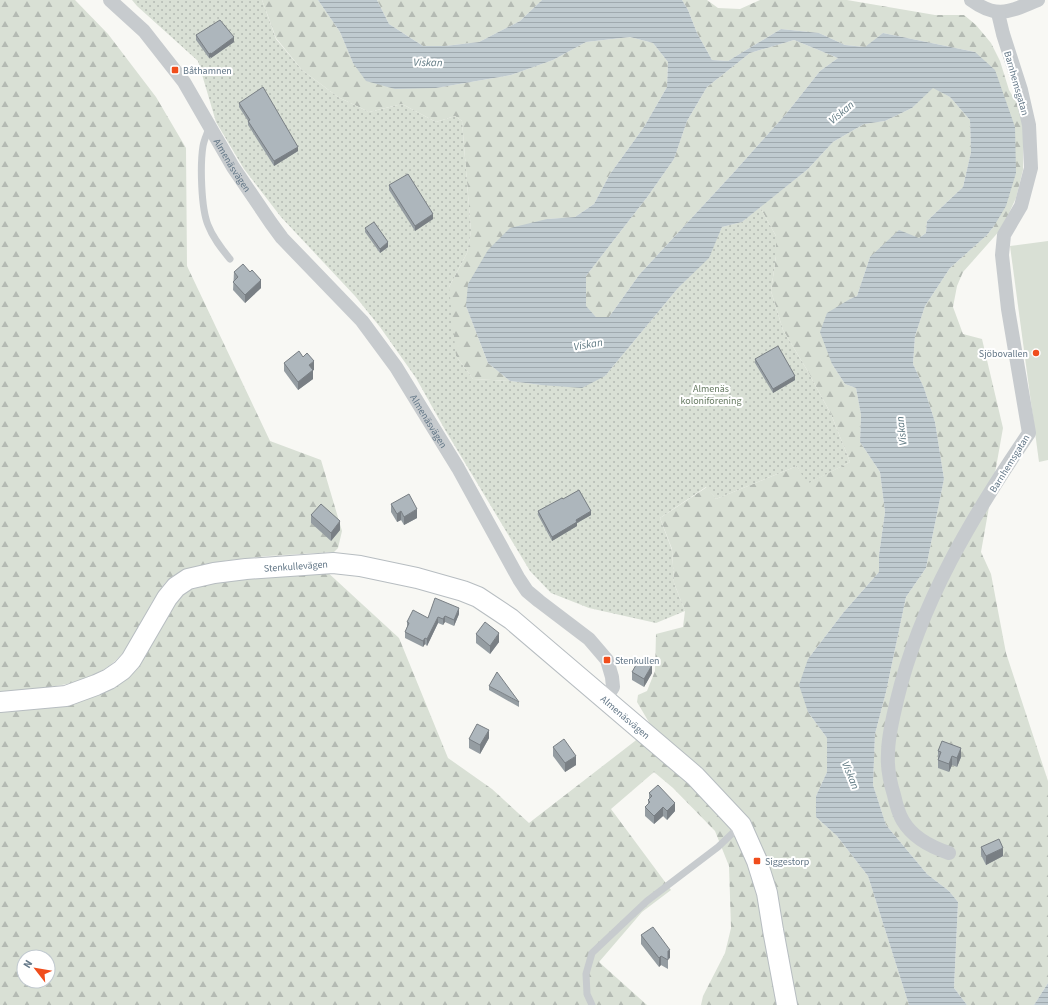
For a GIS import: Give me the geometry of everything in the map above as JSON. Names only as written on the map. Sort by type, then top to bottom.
[{"type":"street","name":"Almenäsvägen","points":[[110,0],[144,31],[184,82],[210,128],[254,199],[282,238],[362,321],[396,367],[458,468],[527,591],[539,602],[589,639],[607,660],[613,687],[605,700],[695,776],[741,825],[757,861],[768,893],[773,930],[787,1005]]},
{"type":"street","points":[[971,0],[981,7],[998,13],[1007,12],[1038,0]]},
{"type":"street","name":"Barnhemsgatan","points":[[949,853],[932,847],[914,834],[903,821],[889,777],[888,754],[891,725],[902,679],[917,635],[944,575],[976,515],[1029,433],[1008,309],[1002,255],[1004,235],[1021,206],[1031,168],[1029,125],[1021,90],[1003,34],[998,13]]},
{"type":"street","name":"Stenkullevägen","points":[[0,702],[66,696],[96,685],[122,670],[131,660],[167,598],[176,586],[188,579],[214,573],[246,569],[333,562],[417,578],[463,591],[478,598],[511,619],[605,700]]},
{"type":"lane","points":[[210,128],[203,145],[201,166],[203,201],[208,224],[215,240],[230,259]]},
{"type":"lane","points":[[592,1005],[587,994],[586,974],[592,953],[647,901],[718,846],[741,825]]},
{"type":"green space","points":[[0,0],[75,0],[108,34],[156,97],[186,148],[187,266],[270,441],[321,460],[342,531],[338,548],[334,552],[223,561],[182,571],[169,579],[165,584],[153,601],[122,654],[110,665],[96,674],[66,684],[0,692]]},
{"type":"green space","name":"Almenäs koloniförening","points":[[132,0],[262,0],[276,39],[302,70],[338,97],[369,112],[402,104],[436,122],[455,116],[462,121],[471,231],[467,253],[449,287],[456,356],[473,379],[510,381],[541,385],[605,376],[678,288],[708,258],[722,227],[742,222],[760,207],[776,236],[776,256],[771,291],[783,330],[831,414],[850,462],[807,484],[797,466],[716,499],[706,487],[660,518],[672,550],[674,583],[685,611],[656,623],[589,608],[551,593],[530,571],[444,428],[416,378],[380,327],[355,296],[281,217],[244,169],[216,122],[198,61]]},
{"type":"green space","points":[[262,0],[318,0],[340,32],[353,63],[436,88],[511,75],[553,60],[586,42],[630,37],[653,43],[668,62],[667,87],[644,127],[610,174],[594,204],[575,217],[547,219],[466,306],[488,363],[510,381],[473,379],[456,356],[444,320],[449,287],[467,253],[471,231],[462,121],[455,116],[436,122],[402,104],[369,112],[338,97],[302,70],[276,38]]},
{"type":"green space","points":[[377,0],[542,0],[520,21],[479,42],[445,46],[423,46],[389,24]]},
{"type":"green space","points":[[682,0],[707,0],[718,8],[740,9],[760,0],[847,0],[935,15],[964,15],[976,25],[991,43],[1000,61],[1009,90],[1019,107],[1023,128],[1023,170],[1016,198],[1002,228],[963,272],[957,286],[953,307],[963,334],[982,339],[1003,428],[981,552],[991,574],[1006,653],[1048,781],[1048,983],[1034,1005],[967,1005],[954,988],[958,902],[949,891],[927,874],[886,825],[873,785],[875,734],[886,692],[906,597],[926,568],[944,479],[935,422],[924,388],[913,364],[915,336],[925,306],[950,268],[987,235],[994,226],[975,52],[883,33],[866,47],[845,45],[819,33],[781,29],[728,61],[712,60],[697,33],[688,10]]},
{"type":"green space","points":[[794,40],[838,58],[820,71],[786,114],[639,275],[609,317],[596,317],[586,307],[586,276],[648,196],[674,159],[687,121],[707,87],[750,53]]},
{"type":"green space","points":[[933,87],[950,97],[970,120],[971,152],[963,187],[927,221],[926,233],[919,238],[870,257],[857,296],[850,299],[832,364],[845,384],[856,388],[861,415],[860,442],[880,472],[885,512],[879,555],[879,572],[843,613],[808,659],[808,712],[827,738],[827,772],[816,796],[816,817],[837,836],[868,876],[909,1005],[701,1005],[703,996],[725,953],[731,928],[729,866],[715,831],[673,788],[654,772],[611,809],[671,890],[642,912],[599,962],[647,1005],[0,1005],[0,712],[68,706],[114,688],[129,677],[138,666],[182,594],[192,589],[216,583],[325,570],[399,638],[448,758],[492,789],[529,823],[635,741],[650,724],[637,702],[638,695],[647,691],[655,671],[656,634],[683,627],[685,611],[674,583],[672,549],[660,518],[707,487],[716,499],[797,466],[808,483],[850,462],[831,414],[783,330],[771,291],[776,256],[776,236],[760,207],[808,169],[833,142],[864,124],[885,121],[912,108]]},
{"type":"green space","name":"Sjöbovallen","points":[[1048,241],[1048,460],[1039,462],[1010,246]]},
{"type":"water","name":"Viskan","points":[[318,0],[377,0],[389,24],[423,46],[445,46],[479,42],[520,21],[542,0],[682,0],[688,10],[697,33],[712,60],[728,61],[781,29],[819,33],[845,45],[865,47],[883,33],[975,52],[995,70],[1015,127],[1016,173],[1006,206],[994,226],[987,235],[950,268],[925,306],[915,336],[913,364],[924,388],[935,422],[944,479],[926,568],[906,597],[886,692],[875,734],[873,785],[886,825],[927,874],[949,891],[958,902],[954,988],[967,1005],[909,1005],[868,876],[837,836],[816,817],[816,796],[827,772],[827,738],[808,712],[799,685],[808,659],[843,613],[879,572],[879,555],[885,512],[880,472],[860,442],[861,415],[856,388],[845,384],[832,364],[820,332],[827,313],[857,296],[870,257],[899,230],[919,238],[926,233],[927,221],[963,187],[971,152],[970,120],[950,97],[933,88],[912,108],[885,121],[864,124],[833,142],[808,169],[742,222],[722,227],[709,258],[678,288],[605,376],[582,388],[510,381],[488,363],[466,306],[468,284],[488,250],[510,228],[547,219],[575,217],[594,204],[610,174],[644,127],[667,87],[668,62],[653,43],[630,37],[586,42],[553,60],[511,75],[436,88],[395,89],[366,81],[353,63],[340,32]],"holes":[[[794,40],[838,58],[820,71],[786,114],[639,275],[609,317],[596,317],[586,306],[586,276],[648,196],[674,159],[687,121],[707,87],[750,53]]]},
{"type":"water","points":[[1048,983],[1048,1005],[1034,1005]]},
{"type":"building","points":[[220,20],[234,37],[209,54],[196,35]]},
{"type":"building","points":[[263,87],[298,147],[274,161],[248,121],[250,120],[239,103]]},
{"type":"building","points":[[408,174],[433,214],[415,226],[389,185]]},
{"type":"building","points":[[374,222],[388,242],[380,249],[365,228]]},
{"type":"building","points":[[243,264],[250,272],[252,270],[261,280],[245,295],[233,282],[238,277],[234,272]]},
{"type":"building","points":[[778,346],[795,376],[773,389],[755,359]]},
{"type":"building","points":[[299,351],[303,357],[307,353],[314,361],[309,365],[313,370],[298,382],[284,363]]},
{"type":"building","points":[[579,490],[591,511],[576,520],[577,522],[552,537],[538,511]]},
{"type":"building","points":[[409,494],[417,509],[404,517],[401,511],[397,514],[391,504]]},
{"type":"building","points":[[321,504],[340,521],[331,533],[311,515]]},
{"type":"building","points":[[435,598],[459,608],[454,620],[445,616],[443,619],[438,617],[427,639],[425,638],[423,641],[405,632],[409,623],[407,622],[413,610],[428,618]]},
{"type":"building","points":[[485,622],[499,633],[490,646],[476,634]]},
{"type":"building","points":[[640,658],[652,665],[644,679],[632,672]]},
{"type":"building","points":[[497,672],[519,702],[489,686]]},
{"type":"building","points":[[477,724],[489,730],[480,745],[469,739]]},
{"type":"building","points":[[564,739],[576,756],[565,763],[553,747]]},
{"type":"building","points":[[942,741],[961,748],[957,758],[952,756],[949,764],[938,760],[941,752],[938,751]]},
{"type":"building","points":[[658,785],[675,803],[667,811],[663,807],[654,816],[645,807],[650,802],[648,800],[652,796],[649,793]]},
{"type":"building","points":[[999,839],[1003,848],[986,856],[981,847]]},
{"type":"building","points":[[653,927],[670,950],[668,951],[668,960],[661,956],[659,958],[641,935]]},
{"type":"place","name":"Båthamnen","points":[[175,70]]},
{"type":"place","name":"Sjöbovallen","points":[[1036,353]]},
{"type":"place","name":"Stenkullen","points":[[607,660]]},
{"type":"place","name":"Siggestorp","points":[[757,861]]}]
